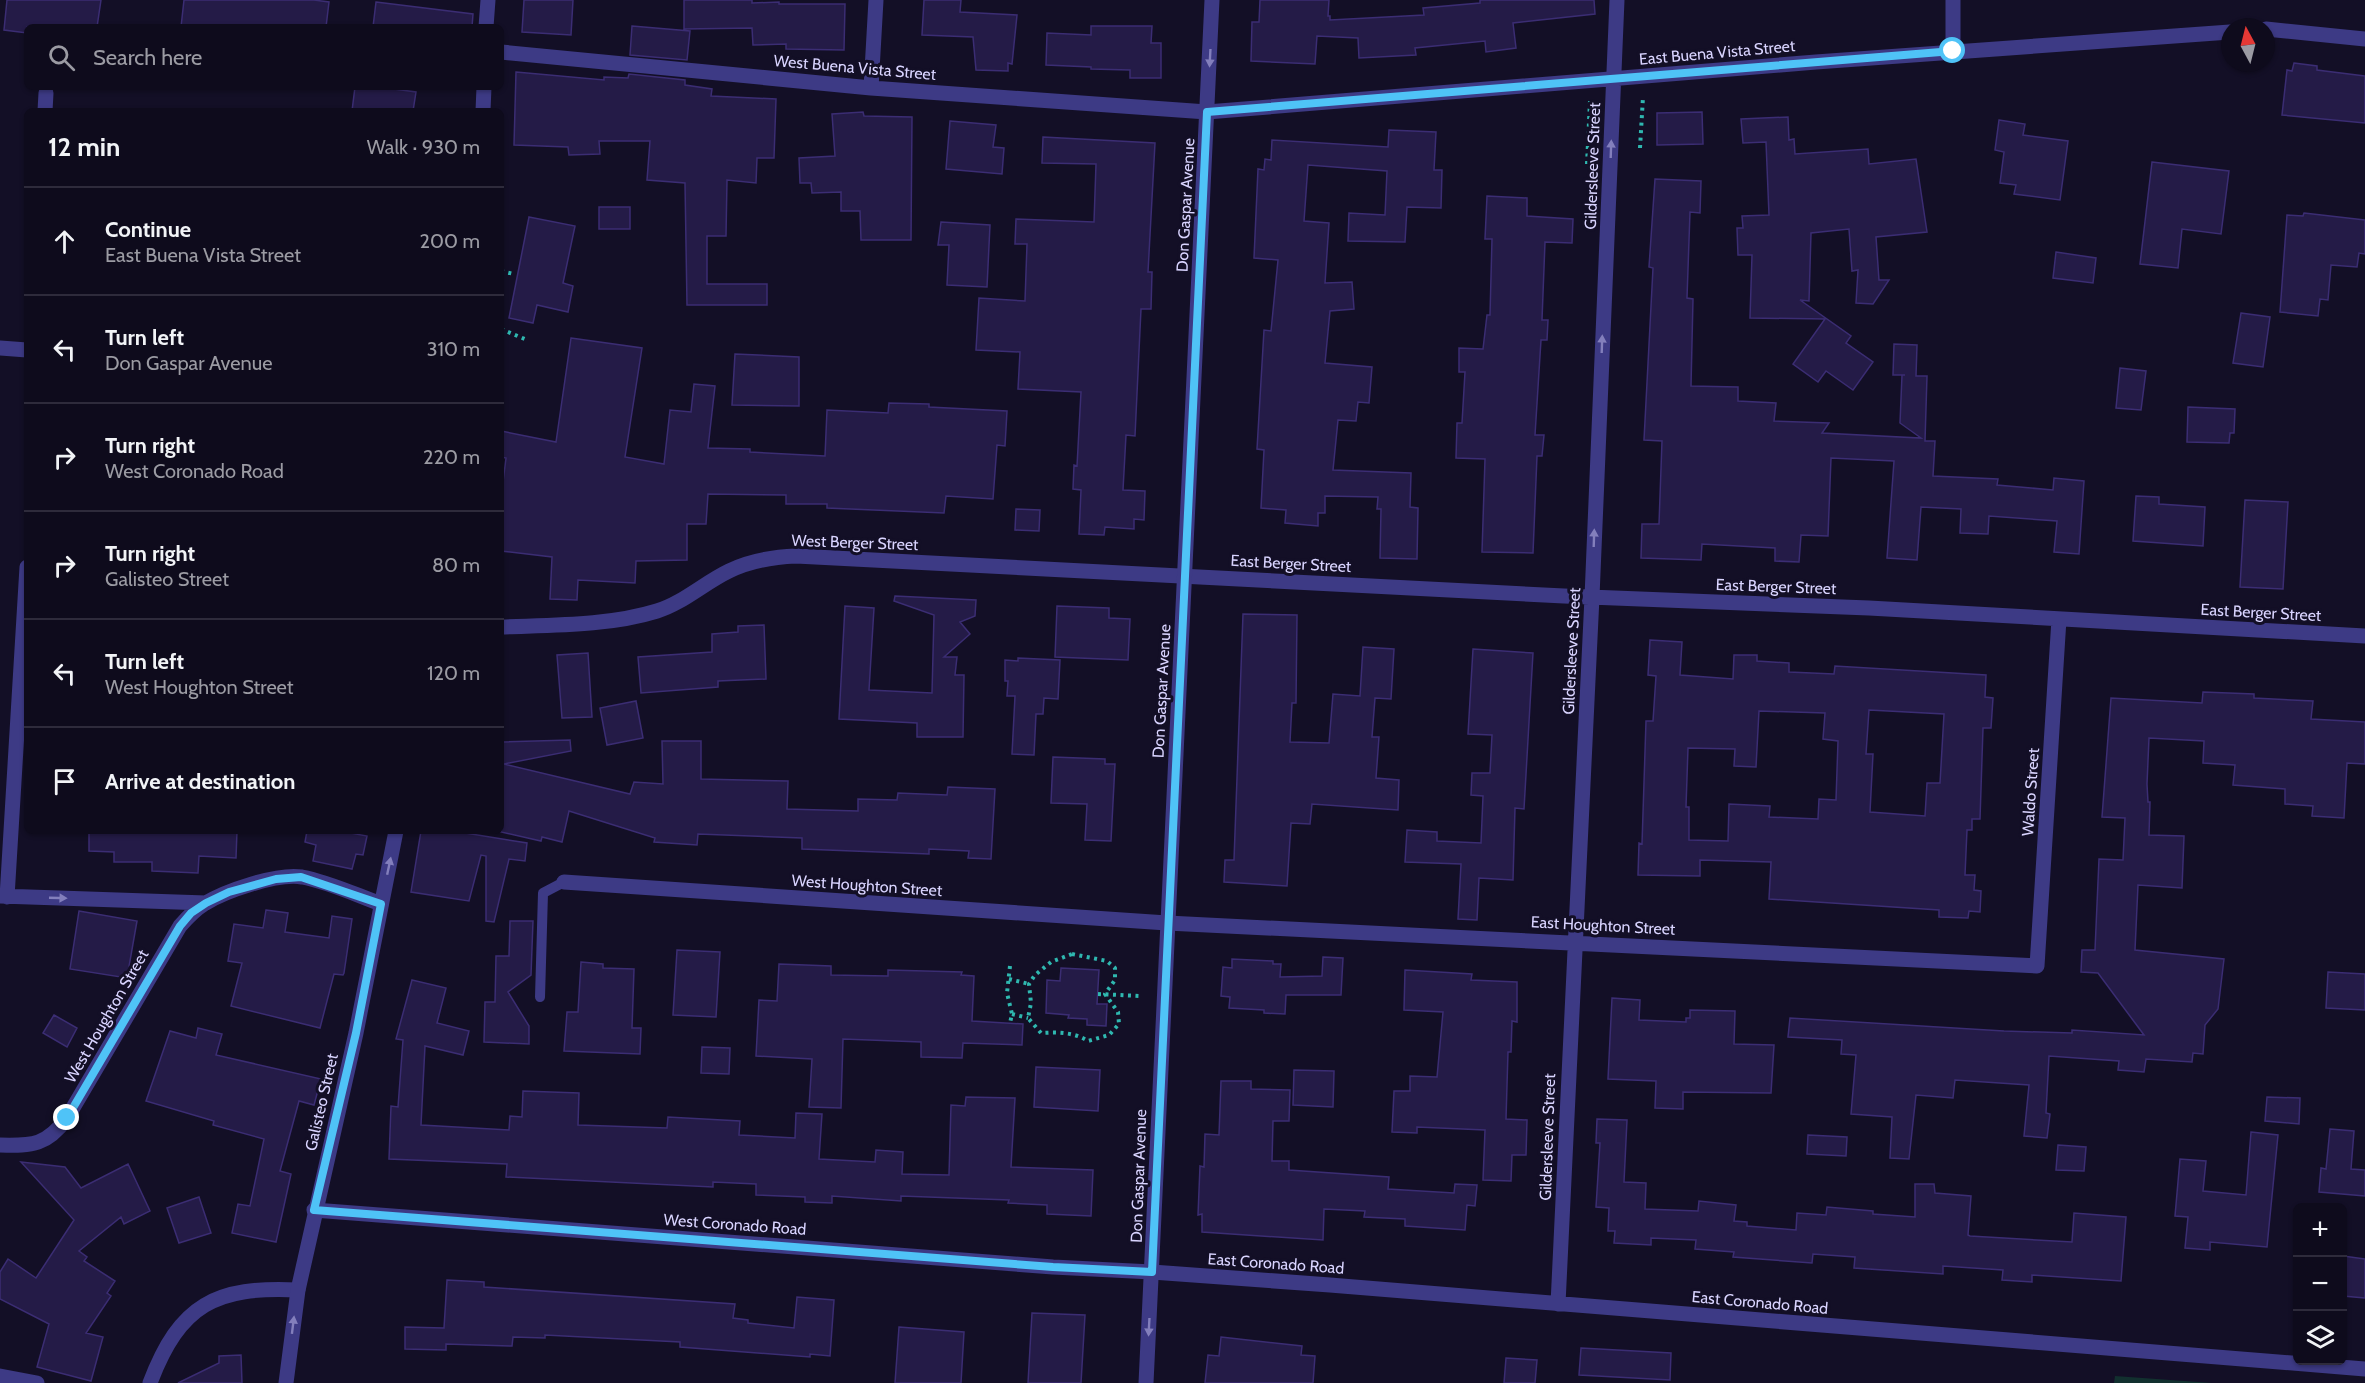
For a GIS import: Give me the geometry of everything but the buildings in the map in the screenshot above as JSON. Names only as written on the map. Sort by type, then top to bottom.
[{"type":"street","points":[[486,24],[488,0]]},
{"type":"street","points":[[871,88],[876,0]]},
{"type":"street","name":"Don Gaspar Avenue","points":[[1146,1383],[1212,0]]},
{"type":"street","name":"Gildersleeve Street","points":[[1558,1304],[1592,597],[1617,0]]},
{"type":"street","points":[[1953,0],[1953,51]]},
{"type":"street","points":[[2275,30],[2365,39]]},
{"type":"street","name":"East Buena Vista Street","points":[[1207,112],[1953,51],[2221,33]]},
{"type":"street","name":"West Buena Vista Street","points":[[504,52],[871,88],[1207,112]]},
{"type":"street","points":[[483,108],[484,90]]},
{"type":"street","points":[[45,108],[46,93]]},
{"type":"street","points":[[0,348],[24,350]]},
{"type":"street","name":"West Berger Street","points":[[504,627],[563,625],[626,618],[658,611],[680,601],[728,571],[752,562],[779,557],[1185,575]]},
{"type":"street","name":"East Berger Street","points":[[1185,575],[1592,597],[1869,608],[2365,636]]},
{"type":"street","points":[[4,897],[24,610]]},
{"type":"street","name":"Waldo Street","points":[[2037,966],[2059,619]]},
{"type":"street","name":"Galisteo Street","points":[[286,1383],[298,1290],[314,1210],[356,1033],[395,834]]},
{"type":"street","name":"West Houghton Street","points":[[0,1145],[31,1145],[43,1142],[56,1133],[180,926],[191,913],[206,903],[229,892],[276,879],[301,877],[381,904]]},
{"type":"street","name":"West Houghton Street","points":[[564,882],[1167,923]]},
{"type":"street","name":"West Houghton Street","points":[[4,897],[206,903]]},
{"type":"street","name":"East Houghton Street","points":[[1167,923],[2037,966]]},
{"type":"street","name":"West Coronado Road","points":[[314,1210],[1053,1267],[1152,1272]]},
{"type":"street","name":"East Coronado Road","points":[[1152,1272],[2365,1369]]},
{"type":"street","points":[[150,1383],[164,1352],[180,1327],[197,1310],[219,1297],[242,1291],[298,1290]]},
{"type":"street","points":[[0,1376],[37,1383]]},
{"type":"lane","points":[[540,997],[543,892],[564,882]]},
{"type":"path","points":[[1640,148],[1642,97]]},
{"type":"path","points":[[1587,164],[1590,100]]},
{"type":"path","points":[[504,272],[514,274]]},
{"type":"path","points":[[504,330],[526,340]]},
{"type":"path","points":[[1028,1018],[1031,1004],[1029,984],[1035,975],[1051,962],[1072,954],[1107,961],[1115,968],[1115,980],[1105,994]]},
{"type":"path","points":[[1010,966],[1007,993],[1012,1014],[1010,1023]]},
{"type":"path","points":[[1009,980],[1029,984]]},
{"type":"path","points":[[1098,994],[1140,996]]},
{"type":"path","points":[[1012,1014],[1028,1018],[1041,1033],[1057,1032],[1081,1036],[1088,1041],[1109,1035],[1119,1024],[1118,1011],[1105,994]]},
{"type":"green space","points":[[2115,1376],[2212,1383],[2114,1383]]},
{"type":"route","points":[[67,1118],[165,950],[191,913],[229,892],[276,879],[301,877],[381,904],[356,1033],[314,1210],[1053,1267],[1152,1272],[1207,112],[1953,51]]}]
